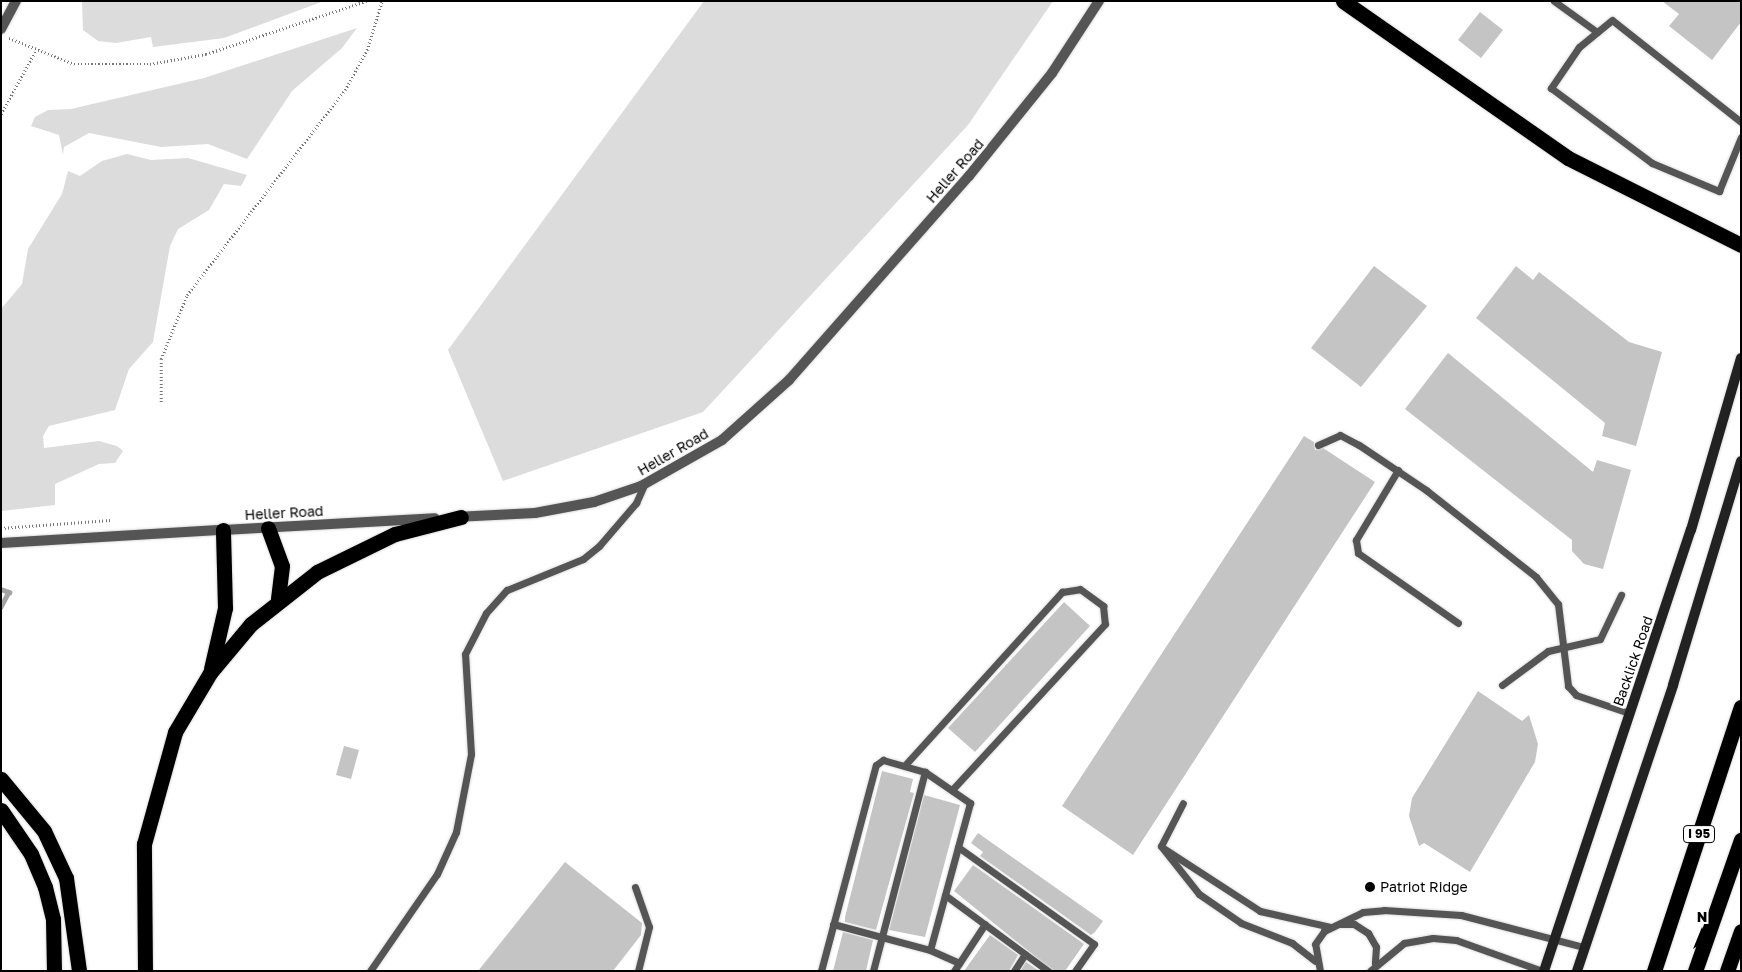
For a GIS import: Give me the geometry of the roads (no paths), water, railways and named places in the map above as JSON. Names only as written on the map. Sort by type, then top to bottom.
[{"type":"highway","points":[[1343,1],[1568,158],[1741,245]]},
{"type":"highway","points":[[145,971],[144,844],[175,732],[210,673],[278,599],[357,550],[461,517]]},
{"type":"highway","points":[[268,528],[282,566],[278,599]]},
{"type":"highway","points":[[210,673],[226,608],[223,530]]},
{"type":"highway","name":"I 95","points":[[1654,971],[1741,707]]},
{"type":"highway","points":[[1,779],[34,817],[63,869],[74,908],[79,971]]},
{"type":"highway","points":[[1,810],[31,854],[45,887],[53,920],[54,971]]},
{"type":"highway","points":[[1695,971],[1741,840]]},
{"type":"highway","points":[[1727,971],[1741,931]]},
{"type":"main road","name":"Backlick Road","points":[[1543,971],[1691,530],[1741,358]]},
{"type":"main road","points":[[1577,971],[1673,685],[1741,461]]},
{"type":"street","points":[[1,29],[16,1]]},
{"type":"street","name":"Heller Road","points":[[1,543],[113,535],[535,513],[594,502],[644,485],[722,440],[789,380],[1009,129],[1099,1]]},
{"type":"lane","points":[[1554,1],[1597,32]]},
{"type":"lane","points":[[1741,122],[1612,20],[1579,48],[1552,88],[1652,163],[1719,191],[1741,137]]},
{"type":"lane","points":[[1318,445],[1340,435],[1398,470],[1547,587],[1558,604],[1564,648],[1565,675],[1576,695],[1629,713]]},
{"type":"lane","points":[[1398,470],[1356,540],[1358,554],[1458,623]]},
{"type":"lane","points":[[370,971],[437,874],[456,832],[471,754],[465,654],[486,613],[507,590],[583,559],[599,546],[636,503],[644,485]]},
{"type":"lane","points":[[905,765],[1062,592],[1080,589],[1103,606],[1105,624],[952,790]]},
{"type":"lane","points":[[1502,685],[1548,651],[1600,639],[1621,595]]},
{"type":"lane","points":[[821,971],[876,765],[889,759],[925,772],[970,802],[930,950]]},
{"type":"lane","points":[[872,971],[925,772]]},
{"type":"lane","points":[[1161,846],[1183,803]]},
{"type":"lane","points":[[1161,846],[1260,910],[1331,928]]},
{"type":"lane","points":[[1161,846],[1199,894],[1241,923],[1292,943],[1314,961],[1320,971]]},
{"type":"lane","points":[[958,847],[1094,944],[1075,971]]},
{"type":"lane","points":[[635,887],[649,927],[638,971]]},
{"type":"lane","points":[[945,894],[1048,971]]},
{"type":"lane","points":[[1314,961],[1315,944],[1331,928],[1363,912],[1384,910],[1432,912],[1555,938],[1584,948]]},
{"type":"lane","points":[[833,924],[881,939],[930,950],[959,964]]},
{"type":"lane","points":[[954,971],[985,924]]},
{"type":"lane","points":[[1338,924],[1354,924],[1368,933],[1376,947],[1375,964]]},
{"type":"lane","points":[[1370,971],[1375,964],[1404,944],[1433,938],[1456,940],[1543,971]]},
{"type":"lane","points":[[1014,971],[1025,954]]},
{"type":"waterway","points":[[1,589],[9,592],[1,607]]},
{"type":"place","name":"Patriot Ridge","points":[[1370,887]]}]
